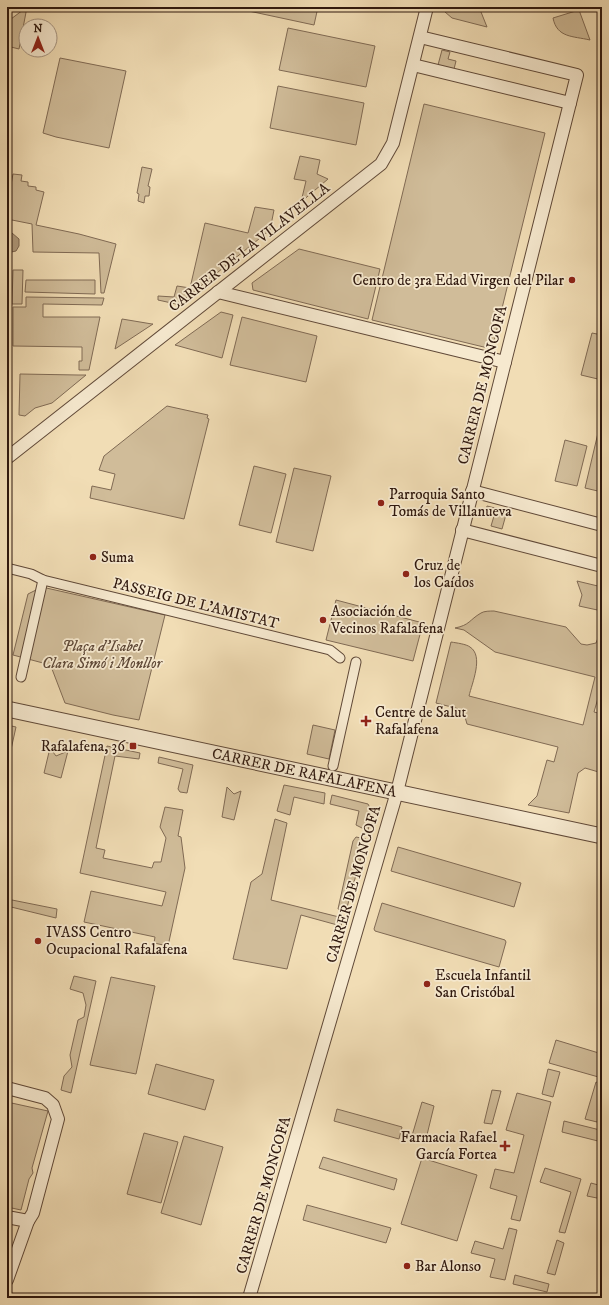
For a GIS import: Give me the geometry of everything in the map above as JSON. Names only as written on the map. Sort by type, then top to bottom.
[{"type":"street","name":"CARRER DE LA VILAVELLA","points":[[7,458],[380,164],[393,143],[427,7]]},
{"type":"street","name":"CARRER DE MONCOFA","points":[[249,1298],[397,792],[577,75],[420,37]]},
{"type":"street","points":[[413,65],[570,103]]},
{"type":"street","points":[[218,292],[504,362]]},
{"type":"street","points":[[472,491],[602,525]]},
{"type":"street","points":[[462,530],[602,566]]},
{"type":"street","name":"PASSEIG DE L'AMISTAT","points":[[7,568],[31,574],[43,580],[330,650],[340,658]]},
{"type":"street","points":[[21,677],[43,580]]},
{"type":"street","points":[[332,766],[356,662]]},
{"type":"street","name":"CARRER DE RAFALAFENA","points":[[7,709],[602,836]]},
{"type":"street","points":[[7,1088],[45,1098],[53,1105],[58,1119],[33,1213],[28,1221],[7,1280]]},
{"type":"street","points":[[7,1217],[28,1221]]},
{"type":"green space","points":[[27,7],[25,18],[18,18],[18,49],[7,46],[7,22]]},
{"type":"green space","points":[[230,7],[318,7],[314,25]]},
{"type":"green space","points":[[444,7],[479,7],[487,27],[452,18],[445,12]]},
{"type":"green space","points":[[579,10],[590,40],[572,37],[562,33],[555,25],[553,18]]},
{"type":"green space","points":[[288,28],[375,46],[366,87],[279,70]]},
{"type":"green space","points":[[442,50],[450,52],[448,59],[456,61],[454,69],[438,65]]},
{"type":"green space","points":[[60,58],[126,71],[109,148],[43,133]]},
{"type":"green space","points":[[278,86],[364,103],[356,145],[270,128]]},
{"type":"green space","points":[[424,104],[545,133],[492,349],[372,320]]},
{"type":"green space","points":[[300,156],[320,160],[317,174],[328,179],[301,202],[306,181],[294,179]]},
{"type":"green space","points":[[142,167],[152,169],[148,186],[150,187],[149,196],[145,196],[144,203],[138,201],[139,194],[137,193]]},
{"type":"green space","points":[[13,174],[22,175],[21,181],[28,182],[28,186],[36,187],[36,190],[44,192],[36,225],[116,244],[104,293],[101,293],[99,253],[33,252],[32,224],[7,219],[7,189],[10,190]]},
{"type":"green space","points":[[255,207],[274,210],[270,230],[181,302],[176,304],[158,300],[158,296],[174,297],[177,286],[190,288],[205,223],[248,233]]},
{"type":"green space","points":[[299,249],[380,269],[368,319],[253,290],[252,283]]},
{"type":"green space","points":[[13,270],[23,270],[22,304],[12,304]]},
{"type":"green space","points":[[26,280],[95,280],[95,294],[25,292]]},
{"type":"green space","points":[[26,297],[104,298],[102,305],[43,304],[43,317],[100,317],[89,370],[79,370],[79,361],[82,361],[82,347],[13,346],[13,307],[26,307]]},
{"type":"green space","points":[[221,312],[233,315],[222,358],[175,345]]},
{"type":"green space","points":[[242,317],[317,336],[306,382],[230,365]]},
{"type":"green space","points":[[122,319],[152,324],[153,324],[115,349]]},
{"type":"green space","points":[[592,333],[602,335],[602,380],[581,375]]},
{"type":"green space","points":[[20,374],[86,375],[52,403],[35,408],[25,416],[19,415]]},
{"type":"green space","points":[[167,406],[208,415],[207,418],[209,419],[184,519],[90,498],[92,486],[111,490],[115,474],[99,470],[104,456]]},
{"type":"green space","points":[[602,416],[602,492],[585,488]]},
{"type":"green space","points":[[565,440],[587,446],[577,486],[555,481]]},
{"type":"green space","points":[[254,466],[286,474],[271,533],[239,525]]},
{"type":"green space","points":[[294,468],[331,476],[313,551],[276,542]]},
{"type":"green space","points":[[487,506],[507,511],[502,529],[491,526],[494,516],[485,514]]},
{"type":"green space","points":[[577,581],[602,587],[602,611],[579,606],[582,595]]},
{"type":"green space","name":"Plaça d'Isabel Clara Simó i Monllor","points":[[42,587],[165,615],[139,720],[65,703],[52,669],[43,663],[13,655],[28,594]]},
{"type":"green space","points":[[336,600],[423,623],[413,661],[326,640]]},
{"type":"green space","points":[[494,611],[566,627],[581,644],[587,645],[596,643],[602,628],[602,684],[594,712],[602,714],[602,773],[585,768],[578,773],[569,813],[528,805],[537,796],[547,760],[554,762],[558,747],[467,724],[463,710],[436,703],[451,642],[470,647],[474,651],[476,657],[476,670],[469,696],[583,725],[595,677],[495,652],[464,630],[455,628],[467,624],[482,612]]},
{"type":"green space","points":[[7,725],[16,727],[10,754],[7,753]]},
{"type":"green space","points":[[313,725],[335,730],[329,759],[307,754]]},
{"type":"green space","points":[[107,746],[140,753],[139,759],[115,756],[96,848],[105,850],[103,858],[152,868],[154,862],[161,862],[166,838],[160,827],[165,807],[183,810],[178,836],[181,837],[185,868],[168,946],[154,943],[155,937],[84,922],[91,891],[162,906],[166,892],[80,873]]},
{"type":"green space","points":[[50,748],[56,756],[68,751],[61,778],[44,773]]},
{"type":"green space","points":[[159,757],[193,765],[187,793],[180,792],[178,789],[183,769],[158,763]]},
{"type":"green space","points":[[284,785],[325,793],[324,804],[294,797],[290,815],[277,811]]},
{"type":"green space","points":[[227,787],[234,794],[241,791],[234,820],[222,817]]},
{"type":"green space","points":[[332,795],[368,804],[372,812],[368,831],[356,825],[359,811],[330,804]]},
{"type":"green space","points":[[275,819],[287,823],[271,900],[343,918],[341,926],[301,915],[287,969],[233,959],[251,882],[262,874]]},
{"type":"green space","points":[[356,837],[366,839],[346,911],[338,909],[353,841]]},
{"type":"green space","points":[[398,847],[521,883],[514,907],[391,871]]},
{"type":"green space","points":[[7,899],[57,909],[56,918],[7,906]]},
{"type":"green space","points":[[382,903],[505,940],[506,942],[499,967],[375,931],[374,929]]},
{"type":"green space","points":[[74,976],[96,981],[71,1093],[61,1090],[64,1076],[72,1067],[70,1055],[78,1020],[84,1017],[86,1005],[83,993],[70,989]]},
{"type":"green space","points":[[111,977],[155,986],[136,1074],[90,1065]]},
{"type":"green space","points":[[556,1040],[602,1054],[602,1078],[549,1063]]},
{"type":"green space","points":[[156,1064],[214,1080],[205,1110],[148,1094]]},
{"type":"green space","points":[[548,1069],[560,1072],[553,1097],[542,1094]]},
{"type":"green space","points":[[596,1082],[602,1084],[602,1104],[597,1122],[585,1119]]},
{"type":"green space","points":[[492,1090],[501,1091],[492,1124],[484,1123]]},
{"type":"green space","points":[[517,1093],[551,1102],[520,1221],[511,1219],[517,1196],[490,1188],[495,1169],[514,1173],[524,1135],[506,1130]]},
{"type":"green space","points":[[7,1102],[48,1111],[32,1168],[33,1173],[29,1179],[21,1210],[7,1207]]},
{"type":"green space","points":[[422,1102],[434,1106],[425,1143],[411,1139]]},
{"type":"green space","points":[[337,1109],[402,1127],[399,1139],[334,1121]]},
{"type":"green space","points":[[564,1121],[600,1130],[602,1142],[562,1132]]},
{"type":"green space","points":[[144,1133],[178,1142],[161,1203],[127,1194]]},
{"type":"green space","points":[[184,1136],[223,1147],[201,1225],[161,1213]]},
{"type":"green space","points":[[323,1157],[397,1179],[394,1190],[319,1168]]},
{"type":"green space","points":[[422,1158],[477,1175],[457,1241],[401,1224]]},
{"type":"green space","points":[[545,1168],[581,1179],[565,1233],[559,1232],[571,1192],[540,1182]]},
{"type":"green space","points":[[591,1183],[602,1186],[602,1199],[587,1196]]},
{"type":"green space","points":[[307,1205],[391,1228],[386,1243],[303,1220]]},
{"type":"green space","points":[[509,1228],[517,1230],[505,1280],[490,1277],[495,1259],[471,1253],[475,1241],[503,1249]]},
{"type":"green space","points":[[557,1240],[564,1243],[555,1275],[547,1273]]},
{"type":"green space","points":[[515,1275],[549,1284],[547,1292],[513,1284]]},
{"type":"shaded area","points":[[12,233],[19,239],[19,246],[16,251],[7,253],[7,234]]},
{"type":"place","name":"Centro de 3ra Edad Virgen del Pilar","points":[[572,280]]},
{"type":"place","name":"Parroquia Santo Tomás de Villanueva","points":[[381,503]]},
{"type":"place","name":"Suma","points":[[93,557]]},
{"type":"place","name":"Cruz de los Caídos","points":[[406,574]]},
{"type":"place","name":"Asociación de Vecinos Rafalafena","points":[[323,620]]},
{"type":"place","name":"Centre de Salut Rafalafena","points":[[366,721]]},
{"type":"place","name":"Rafalafena, 36","points":[[133,746]]},
{"type":"place","name":"IVASS Centro Ocupacional Rafalafena","points":[[38,941]]},
{"type":"place","name":"Escuela Infantil San Cristóbal","points":[[427,984]]},
{"type":"place","name":"Farmacia Rafael García Fortea","points":[[505,1146]]},
{"type":"place","name":"Bar Alonso","points":[[407,1266]]}]
